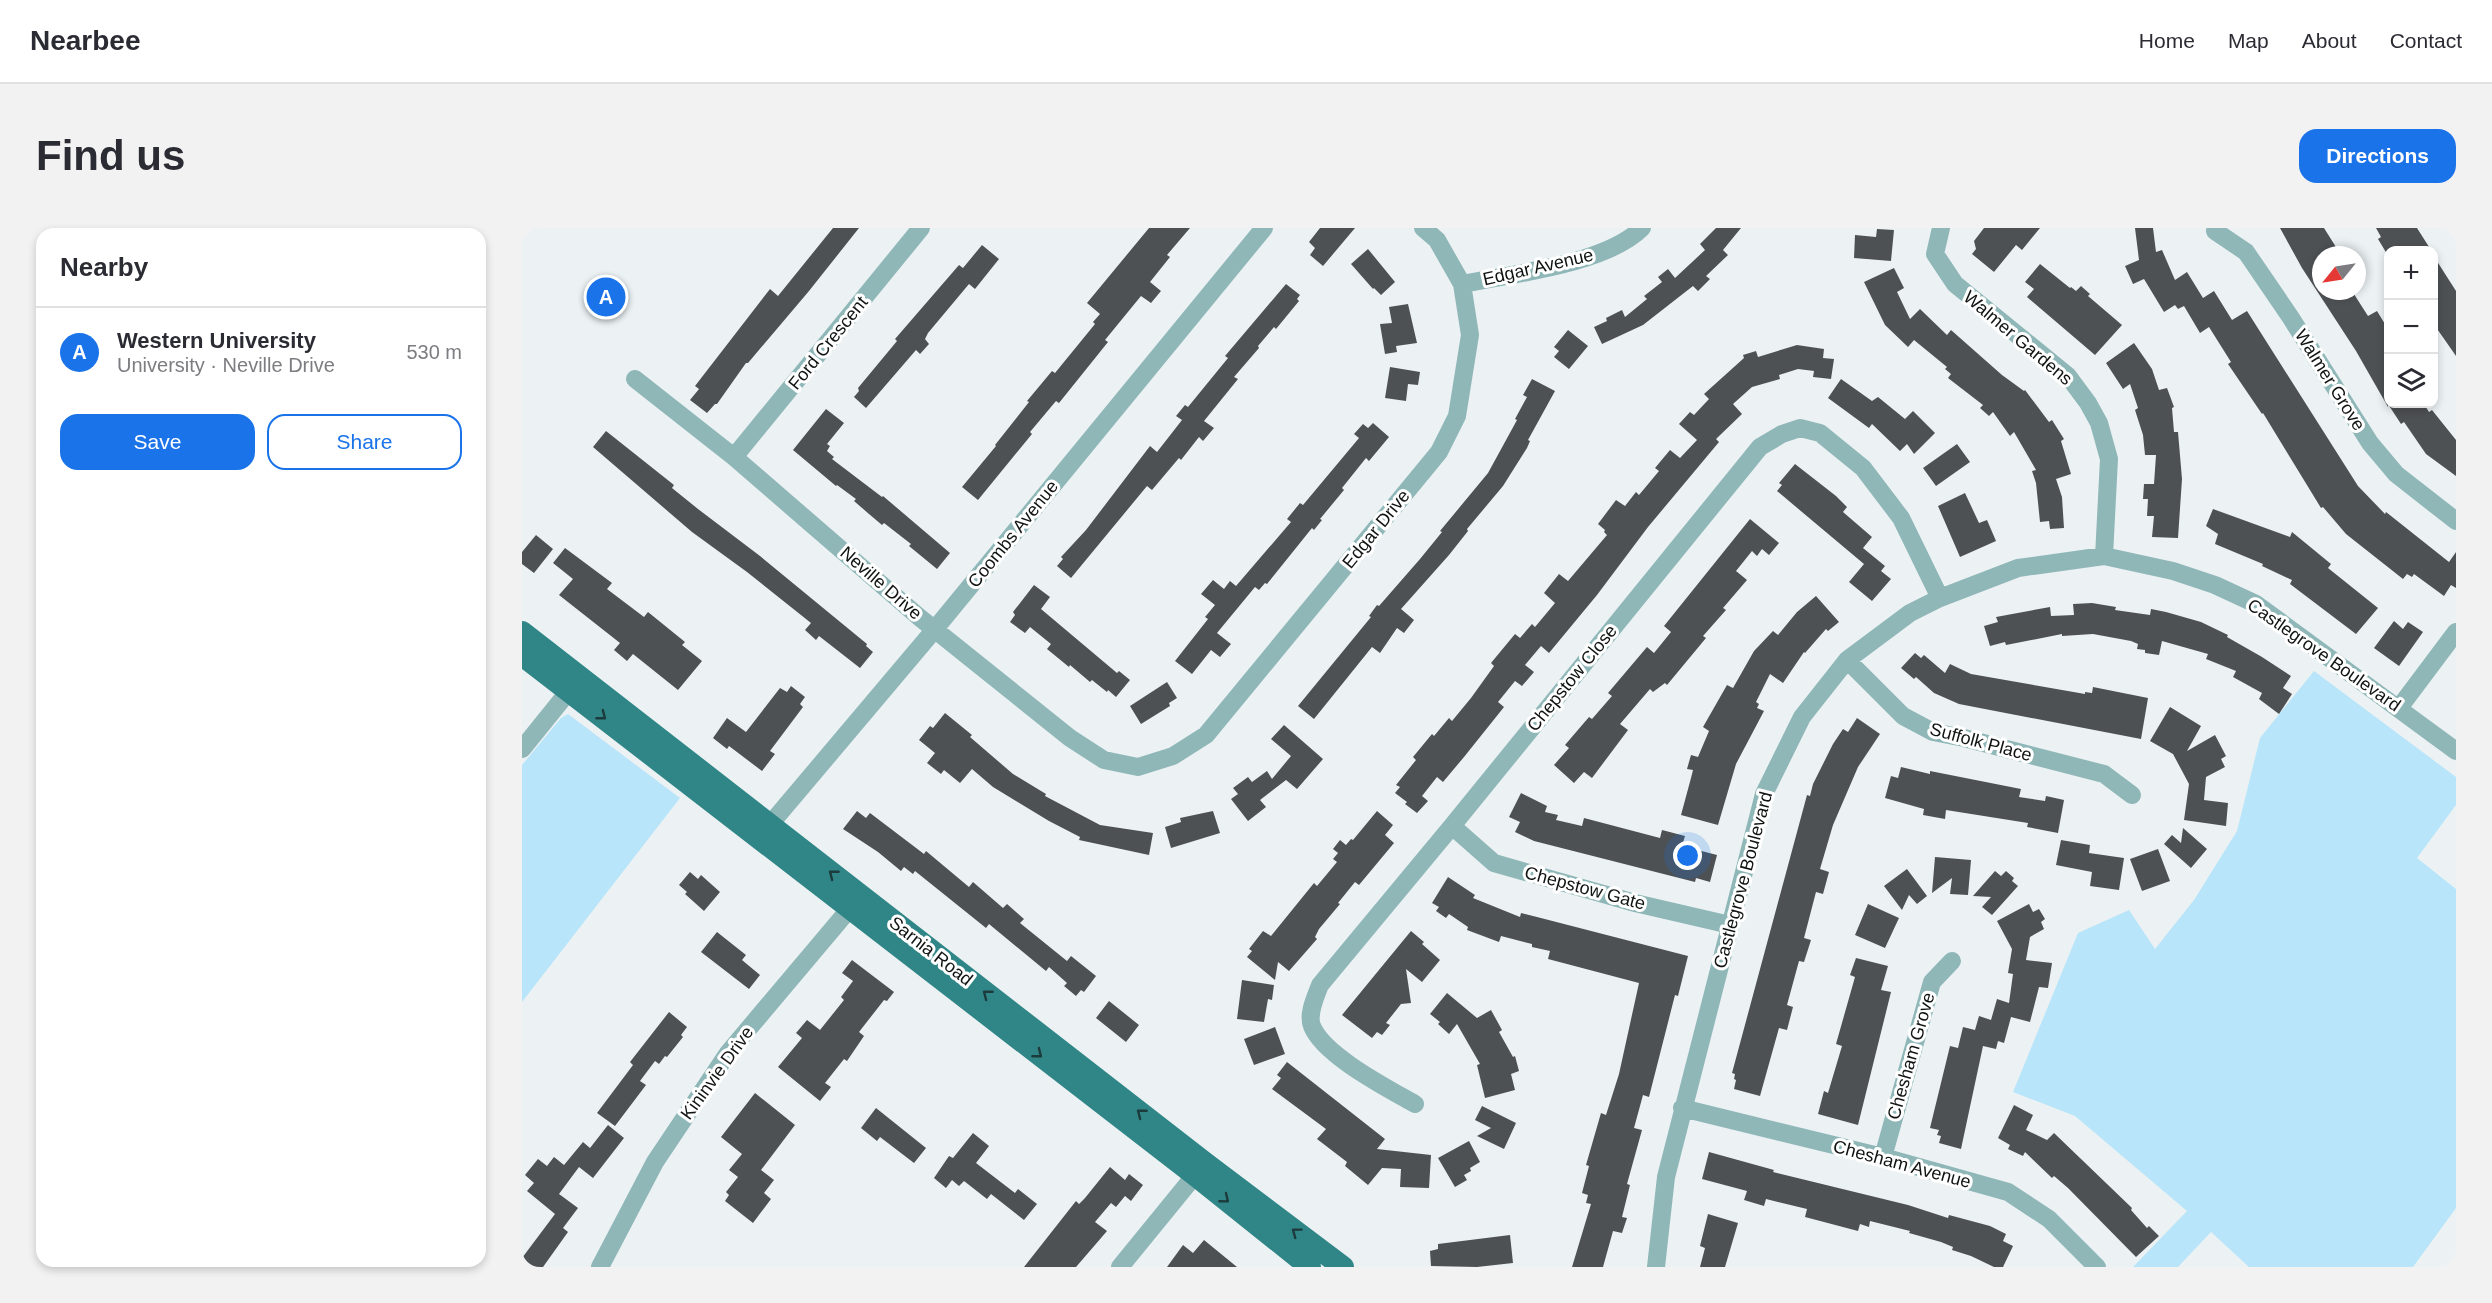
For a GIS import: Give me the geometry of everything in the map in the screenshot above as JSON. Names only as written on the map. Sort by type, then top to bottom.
[{"type":"main road","name":"Sarnia Road","points":[[522,632],[575,684],[855,902],[1200,1169],[1342,1267]]},
{"type":"main road","name":"Sarnia Road","points":[[522,655],[575,684]]},
{"type":"main road","name":"Sarnia Road","points":[[1200,1169],[1310,1267]]},
{"type":"street","name":"Ford Crescent","points":[[734,457],[921,228]]},
{"type":"street","name":"Edgar Drive","points":[[1138,767],[1173,756],[1206,735],[1439,452],[1457,416],[1470,335],[1462,284],[1437,240],[1423,228]]},
{"type":"street","name":"Edgar Avenue","points":[[1462,284],[1535,270],[1603,253],[1642,228]]},
{"type":"street","name":"Walmer Gardens","points":[[1941,228],[1935,254],[1946,273],[1955,284],[2067,376],[2088,403],[2099,423],[2109,459],[2104,556]]},
{"type":"street","name":"Coombs Avenue","points":[[764,831],[935,630],[1261,229]]},
{"type":"street","name":"Walmer Grove","points":[[2215,231],[2246,252],[2291,318],[2370,444],[2396,474],[2456,521]]},
{"type":"street","name":"Neville Drive","points":[[635,379],[734,457],[935,630],[1070,738],[1104,760],[1138,767]]},
{"type":"street","name":"Chepstow Close","points":[[1415,1104],[1324,1046],[1311,1024],[1313,1003],[1320,985],[1760,447],[1782,434],[1800,428],[1820,434],[1863,468],[1901,518],[1940,598]]},
{"type":"street","name":"Castlegrove Boulevard","points":[[1656,1267],[1666,1177],[1764,794],[1802,717],[1847,660],[1910,613],[1940,598],[2018,568],[2104,556],[2173,571],[2215,585],[2256,604],[2456,751]]},
{"type":"street","points":[[2399,708],[2456,632]]},
{"type":"street","name":"Suffolk Place","points":[[1847,660],[1903,716],[1933,732],[2104,774],[2132,795]]},
{"type":"street","points":[[522,749],[575,684]]},
{"type":"street","name":"Chepstow Gate","points":[[1452,826],[1494,863],[1635,903],[1730,925]]},
{"type":"street","name":"Kininvie Drive","points":[[600,1267],[656,1162],[728,1053],[855,902]]},
{"type":"street","name":"Chesham Grove","points":[[1883,1157],[1932,982],[1952,961]]},
{"type":"street","name":"Chesham Avenue","points":[[1682,1108],[1883,1157],[2008,1192],[2049,1219],[2097,1267]]},
{"type":"street","points":[[1120,1267],[1200,1169]]},
{"type":"shaded area","points":[[2314,671],[2456,777],[2456,805],[2417,858],[2456,889],[2456,1208],[2413,1267],[2249,1267],[2211,1232],[2178,1267],[2133,1267],[2187,1211],[2075,1116],[2013,1092],[2078,933],[2129,910],[2155,949],[2194,900],[2237,831],[2260,738]]},
{"type":"shaded area","points":[[568,714],[680,798],[522,1002],[522,765],[561,718]]},
{"type":"building","points":[[833,228],[859,228],[809,291],[746,363],[717,404],[707,413],[690,400],[699,389],[695,386],[770,289],[778,296]]},
{"type":"building","points":[[1149,228],[1190,228],[1167,255],[1170,257],[1150,282],[1161,291],[1151,303],[1141,296],[1105,340],[1108,342],[1059,403],[1056,401],[1030,432],[1032,434],[978,500],[962,487],[996,446],[1029,402],[1027,401],[1052,371],[1055,373],[1095,324],[1093,322],[1100,314],[1087,303]]},
{"type":"building","points":[[1320,228],[1355,228],[1323,266],[1310,255],[1315,248],[1309,242]]},
{"type":"building","points":[[1716,228],[1741,228],[1723,250],[1728,255],[1706,276],[1710,279],[1698,291],[1693,286],[1643,325],[1602,344],[1594,327],[1622,310],[1625,317],[1647,299],[1644,296],[1662,282],[1658,277],[1668,269],[1675,278],[1705,250],[1700,244]]},
{"type":"building","points":[[1984,228],[2040,228],[2022,250],[2016,245],[1994,272],[1972,254],[1976,249],[1974,241]]},
{"type":"building","points":[[2135,228],[2153,228],[2156,252],[2162,250],[2175,280],[2187,272],[2203,298],[2214,291],[2232,320],[2247,311],[2358,486],[2385,514],[2386,512],[2449,562],[2456,552],[2456,588],[2451,585],[2444,596],[2414,574],[2412,577],[2407,574],[2403,579],[2346,534],[2323,507],[2321,508],[2263,413],[2228,364],[2231,362],[2209,327],[2200,333],[2184,306],[2178,309],[2175,305],[2164,312],[2144,279],[2133,284],[2125,266],[2139,260]]},
{"type":"building","points":[[2280,228],[2324,228],[2335,246],[2312,246],[2312,283]]},
{"type":"building","points":[[2376,228],[2417,228],[2428,246],[2384,246],[2384,249],[2378,239],[2381,237]]},
{"type":"building","points":[[1877,229],[1894,230],[1891,261],[1854,258],[1855,235],[1876,237]]},
{"type":"building","points":[[982,245],[999,259],[975,289],[969,284],[928,333],[925,339],[929,344],[920,354],[916,350],[866,408],[854,397],[859,391],[858,388],[897,341],[895,339],[959,265],[963,268]]},
{"type":"building","points":[[1368,249],[1395,282],[1381,295],[1351,264]]},
{"type":"building","points":[[2438,263],[2456,291],[2456,356],[2438,330]]},
{"type":"building","points":[[2040,264],[2070,288],[2076,291],[2081,286],[2090,294],[2088,296],[2122,325],[2095,355],[2027,297],[2034,289],[2025,282]]},
{"type":"building","points":[[1894,268],[1904,288],[1897,292],[1910,319],[1920,309],[1947,335],[1951,330],[2002,375],[2025,390],[2049,422],[2052,420],[2064,439],[2061,441],[2071,474],[2056,479],[2062,497],[2064,528],[2050,529],[2049,521],[2040,522],[2036,483],[2032,471],[2036,470],[2014,432],[2010,436],[1993,412],[1989,416],[1980,408],[1983,405],[1948,378],[1951,374],[1945,369],[1947,367],[1914,340],[1908,347],[1885,325],[1864,282]]},
{"type":"building","points":[[1286,284],[1300,295],[1297,299],[1299,301],[1276,329],[1274,327],[1258,346],[1259,348],[1234,377],[1238,379],[1204,421],[1214,428],[1203,441],[1199,437],[1152,490],[1147,486],[1071,578],[1057,566],[1063,559],[1061,557],[1086,530],[1150,446],[1157,452],[1182,420],[1176,416],[1185,405],[1188,407],[1228,358],[1225,356]]},
{"type":"building","points":[[2323,300],[2358,300],[2368,316],[2377,311],[2384,322],[2384,400]]},
{"type":"building","points":[[1408,304],[1417,343],[1396,346],[1397,352],[1385,354],[1380,324],[1392,323],[1389,307]]},
{"type":"building","points":[[1568,330],[1588,346],[1569,369],[1554,357],[1559,351],[1554,347]]},
{"type":"building","points":[[2134,343],[2152,369],[2159,390],[2167,388],[2174,407],[2172,408],[2174,432],[2178,432],[2182,479],[2178,538],[2152,537],[2154,516],[2147,516],[2148,499],[2143,499],[2144,484],[2154,484],[2156,455],[2145,455],[2143,435],[2135,410],[2138,408],[2130,384],[2123,389],[2106,363]]},
{"type":"building","points":[[1797,345],[1824,349],[1823,358],[1834,359],[1831,379],[1813,377],[1814,371],[1798,369],[1779,375],[1780,379],[1752,387],[1733,404],[1742,414],[1716,439],[1719,442],[1648,527],[1597,595],[1549,653],[1541,646],[1525,665],[1534,672],[1522,686],[1515,681],[1498,702],[1504,707],[1443,782],[1437,777],[1422,796],[1428,801],[1417,813],[1405,804],[1407,802],[1395,793],[1400,787],[1396,785],[1416,760],[1413,757],[1449,718],[1452,721],[1494,666],[1491,663],[1515,634],[1520,638],[1532,624],[1535,627],[1555,603],[1544,593],[1559,574],[1568,581],[1607,535],[1598,524],[1616,500],[1625,506],[1636,492],[1639,495],[1659,471],[1655,468],[1670,450],[1680,458],[1697,440],[1679,424],[1690,412],[1694,415],[1709,399],[1704,394],[1744,358],[1743,355],[1756,351],[1758,357]]},
{"type":"building","points":[[1390,367],[1420,372],[1418,385],[1408,384],[1406,401],[1385,398]]},
{"type":"building","points":[[1532,379],[1555,391],[1528,440],[1530,441],[1527,448],[1503,486],[1467,529],[1468,531],[1449,555],[1401,609],[1414,620],[1404,633],[1397,628],[1380,653],[1372,647],[1314,719],[1298,706],[1371,617],[1369,616],[1377,605],[1379,606],[1420,559],[1488,473],[1517,420],[1515,419],[1527,397],[1523,395]]},
{"type":"building","points":[[1841,379],[1872,401],[1878,397],[1905,419],[1913,411],[1935,433],[1914,454],[1907,444],[1900,451],[1872,424],[1869,428],[1828,398]]},
{"type":"building","points":[[2391,408],[2426,408],[2429,412],[2432,410],[2456,440],[2456,476],[2426,454],[2404,422],[2401,424]]},
{"type":"building","points":[[826,409],[844,423],[827,444],[830,446],[827,451],[834,457],[832,459],[883,496],[950,553],[937,569],[909,546],[911,544],[884,523],[882,525],[854,501],[856,499],[836,486],[793,450]]},
{"type":"building","points":[[1373,423],[1389,437],[1369,461],[1366,458],[1320,519],[1322,520],[1314,530],[1312,528],[1267,584],[1265,583],[1259,590],[1255,587],[1217,633],[1231,644],[1220,657],[1211,650],[1192,674],[1175,661],[1208,619],[1205,617],[1215,605],[1201,594],[1213,580],[1224,589],[1230,581],[1236,586],[1291,522],[1287,519],[1300,503],[1303,505],[1359,438],[1354,434],[1363,424],[1368,428]]},
{"type":"building","points":[[606,431],[674,485],[672,488],[760,556],[867,644],[866,646],[873,652],[860,668],[819,636],[816,640],[805,630],[811,623],[692,532],[593,447]]},
{"type":"building","points":[[1957,444],[1970,462],[1936,486],[1923,468]]},
{"type":"building","points":[[1795,464],[1836,496],[1847,507],[1843,512],[1872,537],[1863,548],[1885,566],[1881,571],[1891,579],[1872,601],[1849,582],[1864,564],[1777,491],[1782,485],[1779,483]]},
{"type":"building","points":[[1965,493],[1979,523],[1987,520],[1996,541],[1960,557],[1938,506]]},
{"type":"building","points":[[2213,509],[2290,537],[2292,532],[2331,564],[2328,568],[2378,608],[2356,634],[2290,584],[2292,580],[2262,566],[2263,564],[2215,544],[2218,534],[2206,526]]},
{"type":"building","points":[[1750,519],[1779,543],[1769,555],[1762,549],[1757,556],[1752,551],[1736,571],[1747,580],[1723,608],[1726,610],[1703,636],[1706,638],[1667,685],[1665,683],[1653,692],[1650,689],[1620,724],[1628,730],[1592,778],[1584,772],[1574,783],[1554,765],[1569,748],[1565,745],[1589,717],[1592,719],[1612,696],[1608,693],[1647,647],[1654,653],[1671,632],[1664,626]]},
{"type":"building","points":[[536,535],[553,549],[534,573],[522,564],[522,552]]},
{"type":"building","points":[[565,548],[612,583],[607,589],[644,617],[648,612],[685,642],[682,645],[702,661],[678,690],[633,654],[627,661],[614,650],[620,643],[559,595],[573,579],[553,563]]},
{"type":"building","points":[[1034,585],[1050,597],[1041,609],[1117,673],[1119,671],[1130,680],[1116,697],[1092,680],[1090,682],[1070,665],[1069,667],[1047,649],[1051,644],[1030,627],[1025,633],[1010,622],[1015,615],[1013,612]]},
{"type":"building","points":[[1816,596],[1839,622],[1828,631],[1826,629],[1804,652],[1783,683],[1770,674],[1756,702],[1759,704],[1757,708],[1764,711],[1736,764],[1718,825],[1681,815],[1693,770],[1687,769],[1691,755],[1698,757],[1709,731],[1703,727],[1727,685],[1733,688],[1754,651],[1773,631],[1778,635],[1797,612]]},
{"type":"building","points":[[2092,603],[2116,607],[2115,610],[2150,615],[2151,609],[2201,622],[2228,635],[2227,637],[2291,676],[2283,688],[2292,694],[2279,714],[2259,699],[2262,693],[2233,677],[2236,671],[2206,659],[2208,654],[2162,641],[2159,655],[2137,649],[2138,644],[2131,641],[2093,634],[2062,636],[2062,634],[1990,646],[1984,626],[1998,622],[1996,617],[2050,607],[2051,616],[2074,615],[2073,604]]},
{"type":"building","points":[[2394,621],[2403,629],[2408,622],[2423,632],[2399,666],[2374,648]]},
{"type":"building","points":[[1915,653],[1921,658],[1924,655],[1945,673],[1950,664],[1971,674],[2085,694],[2085,692],[2092,693],[2093,687],[2148,698],[2141,739],[1959,704],[1934,693],[1916,677],[1914,679],[1901,668]]},
{"type":"building","points":[[1167,682],[1177,698],[1169,703],[1170,706],[1141,724],[1130,706]]},
{"type":"building","points":[[791,686],[805,697],[800,704],[803,707],[770,751],[775,754],[762,771],[729,746],[727,749],[713,738],[727,718],[746,732],[780,688],[787,692]]},
{"type":"building","points":[[2170,707],[2201,726],[2187,751],[2215,735],[2226,756],[2221,759],[2225,767],[2206,777],[2204,800],[2228,803],[2226,826],[2184,820],[2189,784],[2173,754],[2150,741]]},
{"type":"building","points":[[945,713],[1013,774],[1046,794],[1045,796],[1100,825],[1153,833],[1149,855],[1079,840],[1080,837],[993,787],[972,769],[960,783],[944,770],[941,774],[927,763],[935,753],[919,740]]},
{"type":"building","points":[[1857,718],[1880,734],[1858,767],[1833,825],[1820,869],[1829,872],[1823,894],[1816,892],[1804,938],[1811,940],[1804,962],[1799,961],[1787,1005],[1793,1007],[1787,1030],[1779,1028],[1760,1096],[1734,1089],[1736,1080],[1734,1079],[1735,1074],[1732,1073],[1807,795],[1810,796],[1813,784],[1833,744],[1843,729],[1848,732]]},
{"type":"building","points":[[1284,725],[1323,759],[1297,789],[1286,780],[1260,800],[1266,807],[1248,821],[1231,799],[1238,794],[1233,788],[1248,777],[1252,782],[1267,771],[1272,779],[1291,756],[1271,739]]},
{"type":"building","points":[[1901,767],[2021,789],[2019,797],[2045,801],[2046,796],[2064,800],[2058,833],[2027,827],[2028,823],[1946,810],[1945,819],[1923,815],[1924,809],[1885,798],[1891,776],[1898,778]]},
{"type":"building","points":[[1521,793],[1547,806],[1545,812],[1558,815],[1556,820],[1582,826],[1584,818],[1660,838],[1662,830],[1685,836],[1682,846],[1717,855],[1710,882],[1696,878],[1695,882],[1534,841],[1515,832],[1520,822],[1509,817]]},
{"type":"building","points":[[857,811],[866,818],[870,813],[924,854],[926,851],[969,887],[973,882],[1003,908],[1007,904],[1024,919],[1020,923],[1067,961],[1071,956],[1096,976],[1084,992],[1081,990],[1076,996],[1064,986],[1067,983],[1049,967],[1046,971],[989,924],[986,928],[915,871],[913,874],[904,867],[901,871],[878,852],[843,829]]},
{"type":"building","points":[[1213,811],[1220,833],[1171,848],[1165,827],[1181,822],[1180,818]]},
{"type":"building","points":[[1377,811],[1393,825],[1385,835],[1394,843],[1359,885],[1355,882],[1319,929],[1315,937],[1317,939],[1289,971],[1278,962],[1275,980],[1247,957],[1252,951],[1249,949],[1263,931],[1271,936],[1314,883],[1317,886],[1337,862],[1333,859],[1338,853],[1333,849],[1340,840],[1346,845],[1351,839],[1353,840]]},
{"type":"building","points":[[2183,828],[2207,849],[2191,868],[2164,844],[2172,835],[2181,843]]},
{"type":"building","points":[[2061,840],[2090,845],[2089,853],[2124,858],[2119,890],[2090,886],[2092,872],[2056,865]]},
{"type":"building","points":[[2158,849],[2170,881],[2142,891],[2130,859]]},
{"type":"building","points":[[1935,857],[1971,860],[1968,895],[1950,894],[1952,878],[1932,893]]},
{"type":"building","points":[[1907,869],[1927,896],[1917,904],[1909,895],[1902,910],[1884,886]]},
{"type":"building","points":[[1995,871],[2001,876],[2006,871],[2014,878],[2012,881],[2018,886],[1992,915],[1982,907],[1991,897],[1973,896]]},
{"type":"building","points":[[690,872],[698,879],[701,875],[720,892],[704,911],[685,894],[687,892],[679,885]]},
{"type":"building","points":[[1448,877],[1475,895],[1473,898],[1520,917],[1521,913],[1688,956],[1678,996],[1675,995],[1649,1097],[1643,1095],[1634,1128],[1642,1130],[1627,1184],[1630,1185],[1622,1217],[1627,1218],[1622,1233],[1613,1231],[1603,1267],[1572,1267],[1591,1204],[1586,1203],[1588,1195],[1582,1193],[1589,1166],[1586,1165],[1601,1113],[1606,1115],[1619,1074],[1639,983],[1548,959],[1550,951],[1532,947],[1532,944],[1501,936],[1499,942],[1467,930],[1468,927],[1449,914],[1446,918],[1436,911],[1439,907],[1432,903]]},
{"type":"building","points":[[1868,904],[1899,918],[1885,948],[1855,935]]},
{"type":"building","points":[[2029,904],[2033,912],[2039,909],[2045,919],[2041,922],[2044,929],[2030,937],[2026,960],[2052,963],[2048,988],[2039,987],[2030,1022],[2011,1017],[2004,1043],[1998,1041],[1996,1049],[1983,1046],[1961,1149],[1939,1143],[1941,1136],[1937,1135],[1939,1130],[1930,1128],[1950,1046],[1958,1048],[1963,1027],[1975,1030],[1979,1016],[1991,1020],[1997,999],[2009,1003],[2013,974],[2008,973],[2012,949],[1997,921]]},
{"type":"building","points":[[1411,931],[1440,960],[1422,982],[1406,969],[1411,1003],[1401,1004],[1386,1023],[1390,1025],[1382,1035],[1377,1032],[1372,1038],[1342,1015]]},
{"type":"building","points":[[717,932],[746,955],[742,960],[760,975],[749,989],[701,952]]},
{"type":"building","points":[[1856,958],[1888,966],[1881,990],[1891,992],[1858,1125],[1818,1114],[1824,1091],[1828,1093],[1842,1046],[1836,1044],[1855,977],[1850,975]]},
{"type":"building","points":[[852,960],[894,992],[887,1001],[884,1000],[859,1032],[864,1036],[847,1061],[844,1059],[825,1083],[831,1087],[820,1101],[778,1067],[802,1038],[796,1033],[807,1020],[820,1030],[844,1000],[841,997],[853,981],[842,973]]},
{"type":"building","points":[[1242,980],[1274,985],[1272,1000],[1268,999],[1264,1022],[1237,1019]]},
{"type":"building","points":[[1447,993],[1477,1018],[1491,1010],[1502,1030],[1499,1032],[1513,1057],[1515,1056],[1519,1071],[1511,1074],[1515,1090],[1485,1098],[1477,1065],[1480,1064],[1457,1024],[1449,1034],[1430,1014]]},
{"type":"building","points":[[1109,1001],[1139,1025],[1126,1042],[1096,1018]]},
{"type":"building","points":[[669,1012],[687,1027],[681,1035],[683,1037],[659,1064],[655,1061],[640,1081],[646,1085],[615,1126],[597,1113],[633,1065],[630,1062]]},
{"type":"building","points":[[1275,1027],[1285,1054],[1254,1065],[1244,1039]]},
{"type":"building","points":[[1287,1062],[1385,1139],[1377,1149],[1431,1155],[1429,1188],[1400,1187],[1401,1169],[1382,1168],[1368,1185],[1345,1166],[1347,1162],[1317,1139],[1326,1129],[1272,1089],[1281,1078],[1277,1075]]},
{"type":"building","points":[[755,1093],[795,1125],[761,1170],[774,1180],[764,1193],[771,1199],[753,1223],[725,1201],[729,1195],[726,1192],[738,1177],[729,1170],[742,1154],[721,1137]]},
{"type":"building","points":[[2014,1105],[2033,1115],[2026,1130],[2047,1140],[2054,1133],[2132,1208],[2131,1210],[2147,1228],[2149,1226],[2159,1236],[2136,1257],[2054,1176],[2052,1178],[2025,1152],[2023,1156],[2008,1149],[2010,1145],[1998,1138]]},
{"type":"building","points":[[1482,1106],[1516,1123],[1504,1149],[1477,1136],[1491,1128],[1475,1120]]},
{"type":"building","points":[[876,1108],[926,1148],[914,1163],[880,1137],[877,1141],[861,1128]]},
{"type":"building","points":[[608,1125],[624,1138],[593,1178],[579,1167],[559,1194],[578,1208],[563,1228],[568,1232],[543,1267],[533,1267],[522,1258],[555,1214],[527,1191],[534,1183],[525,1175],[538,1159],[547,1166],[554,1157],[564,1165],[583,1142],[590,1148]]},
{"type":"building","points":[[973,1133],[989,1146],[976,1163],[1015,1193],[1018,1189],[1037,1204],[1024,1220],[991,1194],[987,1199],[964,1181],[959,1186],[952,1180],[946,1188],[934,1178],[949,1156],[953,1158]]},
{"type":"building","points":[[1469,1141],[1480,1162],[1464,1175],[1467,1180],[1455,1187],[1438,1158]]},
{"type":"building","points":[[1709,1152],[1774,1170],[1773,1172],[1908,1205],[1948,1218],[1949,1215],[1990,1226],[2006,1234],[2003,1241],[2013,1246],[2003,1267],[1994,1267],[1952,1250],[1953,1247],[1941,1242],[1909,1233],[1910,1231],[1870,1221],[1869,1227],[1860,1224],[1858,1231],[1805,1217],[1807,1209],[1766,1199],[1764,1206],[1744,1200],[1747,1191],[1702,1179]]},
{"type":"building","points":[[1110,1167],[1125,1180],[1129,1174],[1143,1185],[1131,1201],[1125,1196],[1116,1207],[1111,1203],[1095,1222],[1107,1231],[1095,1245],[1076,1267],[1024,1267],[1076,1201],[1079,1204],[1085,1198]]},
{"type":"building","points":[[1708,1214],[1738,1223],[1725,1267],[1700,1267],[1705,1248],[1700,1246]]},
{"type":"building","points":[[1510,1235],[1513,1263],[1477,1267],[1431,1266],[1430,1251],[1438,1249],[1438,1244]]},
{"type":"building","points":[[1204,1240],[1237,1267],[1167,1267],[1183,1245],[1193,1253]]},
{"type":"place","name":"Western University","points":[[606,297]]}]
